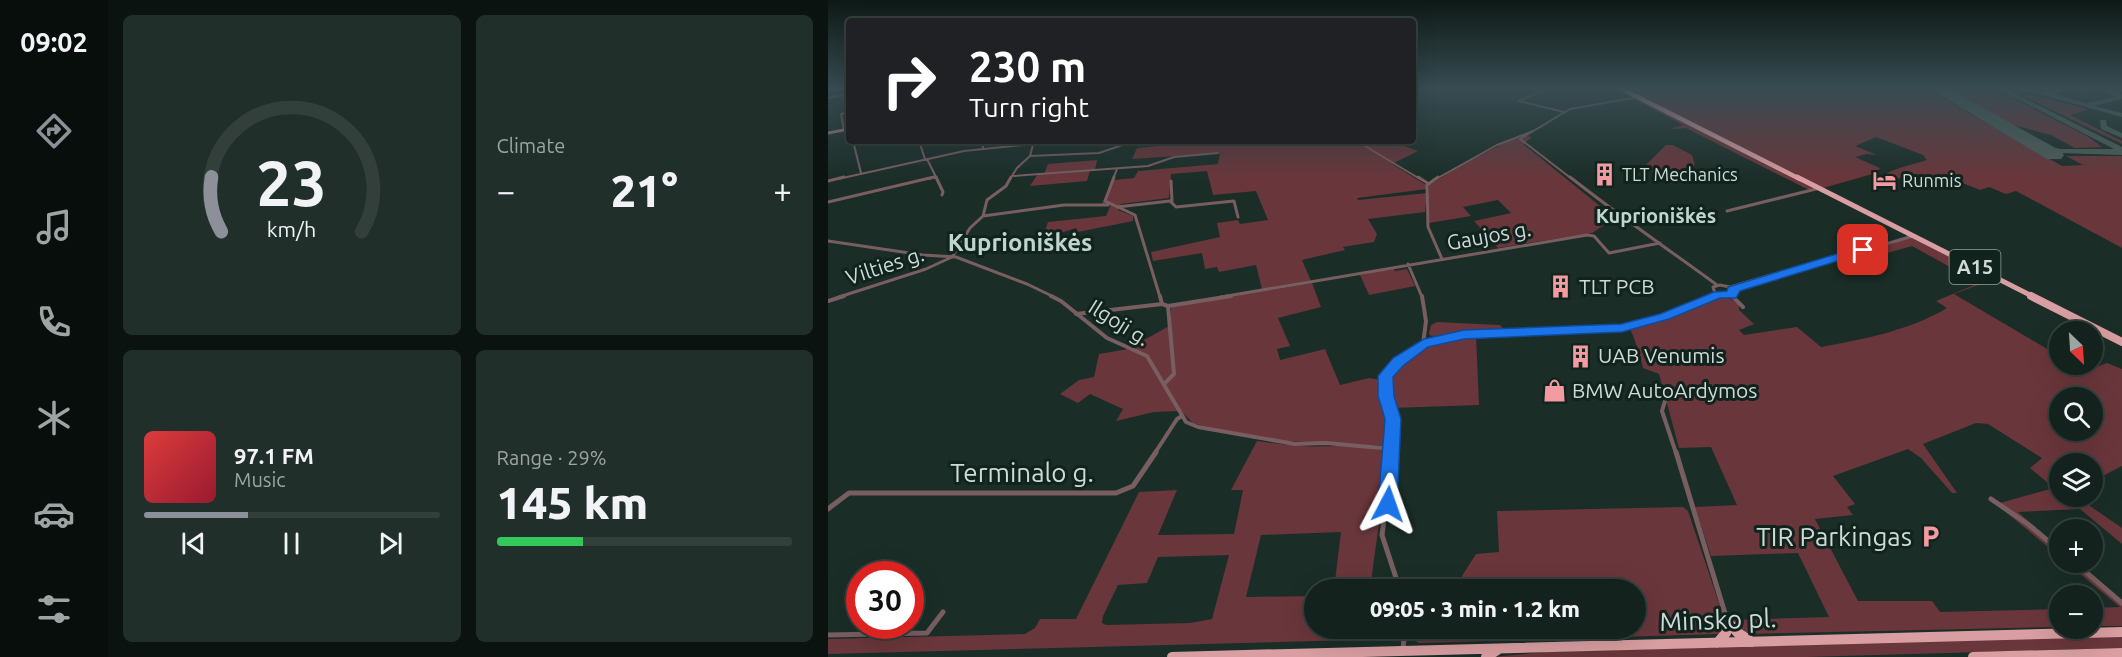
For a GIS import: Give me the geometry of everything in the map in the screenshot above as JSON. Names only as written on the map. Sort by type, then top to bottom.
[{"type":"highway","name":"A15","points":[[1683,119],[2122,342]]},
{"type":"highway","points":[[1727,621],[1738,633],[1752,642]]},
{"type":"highway","points":[[1717,643],[1726,633],[1727,621]]},
{"type":"highway","name":"Minsko pl.","points":[[1172,657],[2122,632]]},
{"type":"highway","points":[[1486,657],[1501,648]]},
{"type":"highway","points":[[1973,657],[2122,653]]},
{"type":"main road","points":[[828,133],[846,129]]},
{"type":"street","points":[[1553,119],[1520,139],[1630,224],[1717,285],[1732,288],[1912,235]]},
{"type":"street","points":[[1429,184],[1460,163],[1477,158],[1522,132],[1533,131]]},
{"type":"street","points":[[854,144],[861,173]]},
{"type":"street","points":[[920,144],[942,195]]},
{"type":"street","points":[[983,144],[984,148]]},
{"type":"street","points":[[828,181],[926,159],[1017,144]]},
{"type":"street","points":[[952,257],[970,228],[983,216],[987,200],[1006,186],[1017,168],[1030,156],[1033,144]]},
{"type":"street","points":[[1030,156],[1099,153],[1125,144]]},
{"type":"street","points":[[1362,144],[1429,184]]},
{"type":"street","points":[[1014,176],[1154,165],[1174,157],[1218,153]]},
{"type":"street","points":[[1105,201],[1117,169]]},
{"type":"street","points":[[828,202],[936,177]]},
{"type":"street","points":[[1171,181],[1172,201],[1176,207],[1234,201],[1238,217]]},
{"type":"street","points":[[1429,184],[1426,217],[1442,259]]},
{"type":"street","points":[[1727,210],[1820,188]]},
{"type":"street","points":[[1094,204],[1105,201]]},
{"type":"street","points":[[1105,201],[1109,205]]},
{"type":"street","points":[[1116,207],[1172,201]]},
{"type":"street","points":[[983,216],[1064,205],[1094,204],[1116,207],[1136,217],[1162,304]]},
{"type":"street","name":"Gaujos g.","points":[[1168,306],[1587,235],[1594,236],[1609,253],[1660,243]]},
{"type":"street","name":"Ilgoji g.","points":[[828,241],[952,257],[1027,284],[1061,301],[1107,338],[1146,356],[1165,383],[1182,416]]},
{"type":"street","name":"Vilties g.","points":[[828,301],[926,269],[952,257]]},
{"type":"street","points":[[1408,264],[1426,307],[1428,322],[1424,344]]},
{"type":"street","points":[[1717,285],[1713,289],[1718,294]]},
{"type":"street","points":[[1731,295],[1734,293],[1732,288]]},
{"type":"street","points":[[1396,579],[1382,535],[1393,449],[1393,419],[1386,396],[1386,376],[1399,362],[1424,344],[1464,334],[1622,328],[1658,319],[1718,294],[1731,295],[1743,307]]},
{"type":"street","points":[[1076,314],[1162,304],[1168,306],[1174,374],[1165,383]]},
{"type":"street","points":[[1665,401],[1662,411],[1727,621]]},
{"type":"street","points":[[1182,416],[1186,422],[1204,430],[1295,444],[1326,443],[1393,449]]},
{"type":"street","name":"Terminalo g.","points":[[828,509],[849,493],[1116,493],[1125,491],[1133,486],[1177,419],[1182,416]]},
{"type":"street","points":[[1991,499],[2049,541]]},
{"type":"street","points":[[2087,573],[2122,603]]},
{"type":"street","points":[[828,635],[927,633],[943,612]]},
{"type":"street","points":[[1403,651],[1405,639]]},
{"type":"shaded area","points":[[1671,119],[1680,119],[1816,187],[1809,190],[1686,128],[1670,129],[1683,125]]},
{"type":"shaded area","points":[[1685,119],[1979,119],[2062,166],[2083,165],[2066,156],[2122,156],[2122,248],[2016,191],[2006,194],[1989,187],[1980,190],[1955,180],[1945,183],[1923,176],[1893,179],[1884,175],[1927,160],[1923,155],[1876,137],[1855,146],[1877,155],[1867,154],[1855,157],[1880,168],[1876,173],[1823,188]]},
{"type":"shaded area","points":[[2001,119],[2053,119],[2087,136],[2102,147],[2075,148],[2051,135],[2010,124]]},
{"type":"shaded area","points":[[2070,119],[2077,119],[2122,141],[2122,144]]},
{"type":"shaded area","points":[[1520,135],[1532,137],[1523,144],[1615,218],[1592,233],[1498,248],[1474,221],[1511,213],[1498,200],[1463,207],[1471,216],[1429,223],[1427,203],[1429,185]]},
{"type":"shaded area","points":[[1180,144],[1399,144],[1418,151],[1392,164],[1426,185],[1427,189],[1357,198],[1358,200],[1427,193],[1425,212],[1368,219],[1377,234],[1374,242],[1343,247],[1345,250],[1302,260],[1311,281],[1262,289],[1256,265],[1219,272],[1217,267],[1205,269],[1202,253],[1153,261],[1151,252],[1220,237],[1217,223],[1238,220],[1240,224],[1268,220],[1256,191],[1213,195],[1207,171],[1171,174],[1169,198],[1121,204],[1118,210],[1133,216],[1133,221],[1078,232],[1076,228],[1042,239],[1048,222],[1106,216],[1111,204],[1102,204],[1113,180],[1134,178],[1138,171],[1218,164],[1220,153],[1132,159],[1137,148]]},
{"type":"shaded area","points":[[1666,145],[1673,145],[1692,155],[1695,165],[1674,184],[1668,183],[1644,167]]},
{"type":"shaded area","points":[[1097,160],[1095,170],[1090,170],[1087,181],[1030,186],[1037,175],[1044,174],[1048,164]]},
{"type":"shaded area","points":[[1910,237],[1994,279],[1954,294],[2049,350],[2049,375],[2103,375],[2103,364],[2107,363],[2122,369],[2122,466],[2103,476],[2103,453],[2049,453],[2049,484],[2030,468],[2042,458],[1988,424],[1976,423],[1923,444],[1957,493],[1952,493],[1921,458],[1908,449],[1833,476],[1855,504],[1847,507],[1853,515],[1815,519],[1858,601],[1932,601],[1940,612],[2049,609],[2049,627],[1746,634],[1736,629],[1734,620],[1829,617],[1798,553],[1711,556],[1695,507],[1737,505],[1711,447],[1679,448],[1659,374],[1643,368],[1630,328],[1650,324],[1718,296],[1731,299],[1739,305],[1739,310],[1754,324],[1739,330],[1744,335],[1797,327],[1821,347],[1869,337],[1917,323],[1947,308],[1936,301],[1979,283],[1912,246],[1845,265],[1837,260]]},
{"type":"shaded area","points":[[1393,268],[1395,271],[1407,269],[1415,286],[1369,295],[1360,275]]},
{"type":"shaded area","points":[[1312,283],[1321,307],[1278,318],[1290,346],[1277,349],[1280,360],[1325,349],[1340,385],[1369,378],[1381,380],[1391,426],[1390,446],[1284,441],[1203,426],[1193,423],[1181,411],[1154,412],[1116,421],[1123,409],[1090,394],[1078,403],[1060,394],[1079,380],[1094,377],[1099,354],[1128,349],[1171,325],[1171,307]]},
{"type":"shaded area","points":[[1437,322],[1500,325],[1506,332],[1431,336],[1429,334],[1431,325]]},
{"type":"shaded area","points":[[1476,335],[1479,405],[1392,408],[1389,380],[1392,371],[1399,363],[1430,345]]},
{"type":"shaded area","points":[[1257,441],[1303,446],[1358,446],[1387,453],[1371,579],[1335,579],[1341,532],[1261,535],[1246,597],[1304,596],[1304,639],[1389,639],[828,654],[828,639],[924,639],[924,637],[1025,634],[1035,628],[1040,619],[1076,619],[1139,492],[1177,490],[1158,535],[1234,534],[1243,490],[1231,490]],"holes":[[[1229,555],[1212,619],[1190,623],[1106,625],[1102,623],[1118,585],[1147,583],[1158,557]]]},
{"type":"shaded area","points":[[2049,489],[2049,507],[2092,507],[2122,528],[2122,544],[2103,528],[2103,519],[2092,519],[2080,509],[2018,512],[2049,539],[2049,548],[1996,504]]},
{"type":"shaded area","points":[[1683,507],[1688,511],[1726,624],[1720,634],[1646,636],[1646,579],[1462,579],[1476,554],[1499,552],[1497,511]]},
{"type":"shaded area","points":[[2079,573],[2089,573],[2122,600],[2122,626],[2103,626],[2103,608],[2120,607],[2103,593],[2103,585],[2094,585]]},
{"type":"shaded area","points":[[2122,636],[2122,648],[1807,657],[1492,657],[1545,652],[2049,638],[2103,639],[2103,637]]},
{"type":"shaded area","points":[[1412,639],[1553,639],[1419,643]]},
{"type":"taxiway","points":[[2060,119],[2120,149],[2115,152]]},
{"type":"taxiway","points":[[2103,122],[2104,127],[2122,136]]},
{"type":"taxiway","points":[[2040,147],[2061,151],[2121,153]]},
{"type":"runway","points":[[1990,119],[2054,155]]},
{"type":"place","name":"TLT Mechanics","points":[[1604,175]]},
{"type":"place","name":"Runmis","points":[[1884,181]]},
{"type":"place","name":"TLT PCB","points":[[1561,287]]},
{"type":"place","name":"UAB Venumis","points":[[1580,356]]},
{"type":"place","name":"BMW AutoArdymos","points":[[1554,391]]},
{"type":"place","name":"TIR Parkingas","points":[[1930,537]]},
{"type":"district","name":"Kuprioniškės","points":[[1656,216]]},
{"type":"district","name":"Kuprioniškės","points":[[1020,243]]},
{"type":"route","points":[[1388,504],[1393,419],[1386,396],[1386,376],[1391,368],[1424,344],[1464,334],[1622,328],[1652,321],[1718,294],[1731,295],[1734,293],[1733,289],[1863,250]]}]
